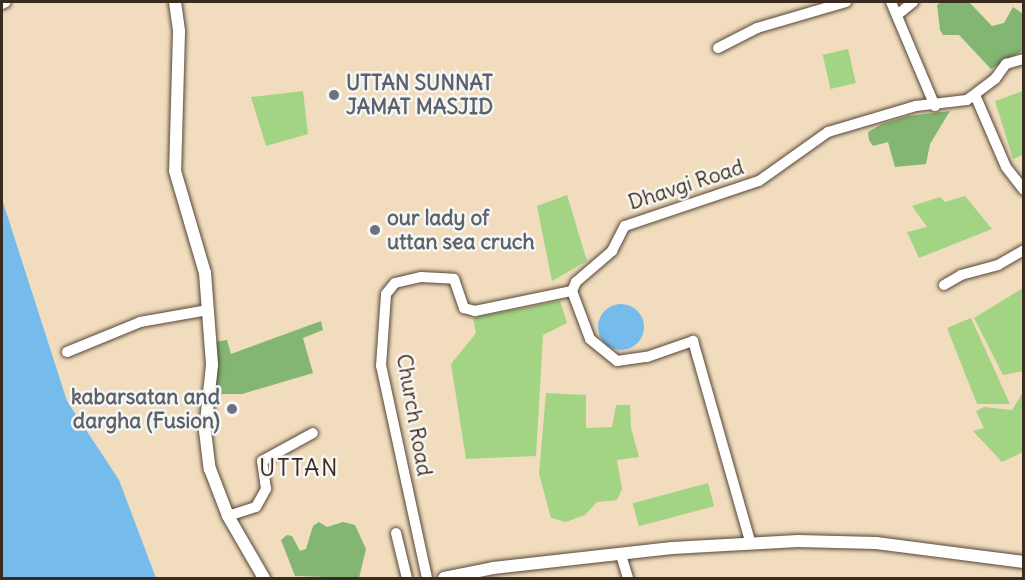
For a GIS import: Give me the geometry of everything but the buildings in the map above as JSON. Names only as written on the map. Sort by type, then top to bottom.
[{"type":"street","points":[[2,4],[6,2]]},
{"type":"street","points":[[175,2],[179,32],[175,171],[205,273],[212,365],[205,431],[213,480],[228,516],[264,579]]},
{"type":"street","points":[[718,48],[757,28],[846,2]]},
{"type":"street","points":[[891,2],[935,106]]},
{"type":"street","points":[[897,15],[913,2]]},
{"type":"street","name":"Dhavgi Road","points":[[572,291],[576,282],[612,251],[625,226],[759,181],[828,132],[916,106],[935,106],[975,95],[1006,64],[1023,59]]},
{"type":"street","points":[[975,95],[1006,167],[1023,190]]},
{"type":"street","points":[[944,285],[961,275],[998,265],[1023,250]]},
{"type":"street","name":"Church Road","points":[[427,579],[381,366],[386,294],[395,283],[421,277],[454,279],[464,308],[475,311],[572,291]]},
{"type":"street","points":[[572,291],[590,339],[617,360],[647,357],[693,341],[751,544]]},
{"type":"street","points":[[67,352],[164,316],[208,310]]},
{"type":"street","points":[[228,516],[256,507],[266,489],[265,459],[313,433]]},
{"type":"street","points":[[396,533],[407,579]]},
{"type":"street","points":[[444,579],[493,568],[751,544],[855,542],[1023,562]]},
{"type":"street","points":[[621,555],[628,579]]},
{"type":"green space","points":[[941,2],[969,2],[992,26],[1004,23],[1013,7],[1023,14],[1023,50],[991,69],[959,35],[943,35],[940,30],[937,5]]},
{"type":"green space","points":[[848,49],[856,83],[831,89],[823,55]]},
{"type":"green space","points":[[303,91],[308,134],[266,146],[251,97]]},
{"type":"green space","points":[[1023,91],[1023,155],[1013,159],[995,101]]},
{"type":"green space","points":[[950,111],[930,144],[926,164],[895,167],[888,142],[873,146],[869,140],[868,132],[882,124],[908,116]]},
{"type":"green space","points":[[567,195],[587,261],[552,281],[537,206]]},
{"type":"green space","points":[[965,196],[992,229],[919,258],[907,232],[927,227],[912,206],[940,197],[945,202]]},
{"type":"green space","points":[[1023,288],[1023,371],[1003,375],[974,318]]},
{"type":"green space","points":[[560,301],[567,323],[543,335],[536,456],[466,459],[451,364],[476,333],[473,318]]},
{"type":"green space","points":[[971,318],[1010,404],[977,404],[947,328]]},
{"type":"green space","points":[[321,321],[323,330],[303,338],[313,373],[242,394],[221,394],[215,387],[215,342],[227,340],[231,354]]},
{"type":"green space","points":[[1023,392],[1023,452],[1002,462],[973,431],[984,428],[976,411],[984,407],[1012,410]]},
{"type":"green space","points":[[546,393],[586,395],[586,428],[612,427],[616,405],[630,405],[631,428],[639,457],[617,460],[622,489],[617,500],[597,502],[585,515],[566,522],[551,518],[539,474]]},
{"type":"green space","points":[[708,483],[714,506],[639,526],[633,503]]},
{"type":"green space","points":[[319,522],[327,527],[343,522],[355,525],[366,549],[359,578],[295,576],[281,540],[287,535],[292,536],[300,551],[306,549],[313,526]]},
{"type":"water","points":[[2,199],[67,401],[119,480],[156,578],[2,578]]},
{"type":"water","points":[[621,304],[630,305],[638,310],[643,318],[643,336],[638,344],[630,349],[621,350],[612,349],[604,344],[599,336],[598,327],[599,318],[604,310],[612,305]]},
{"type":"place","name":"UTTAN SUNNAT JAMAT MASJID","points":[[334,95]]},
{"type":"place","name":"our lady of uttan sea cruch","points":[[375,230]]},
{"type":"place","name":"kabarsatan and dargha (Fusion)","points":[[232,409]]},
{"type":"district","name":"UTTAN","points":[[299,468]]}]
